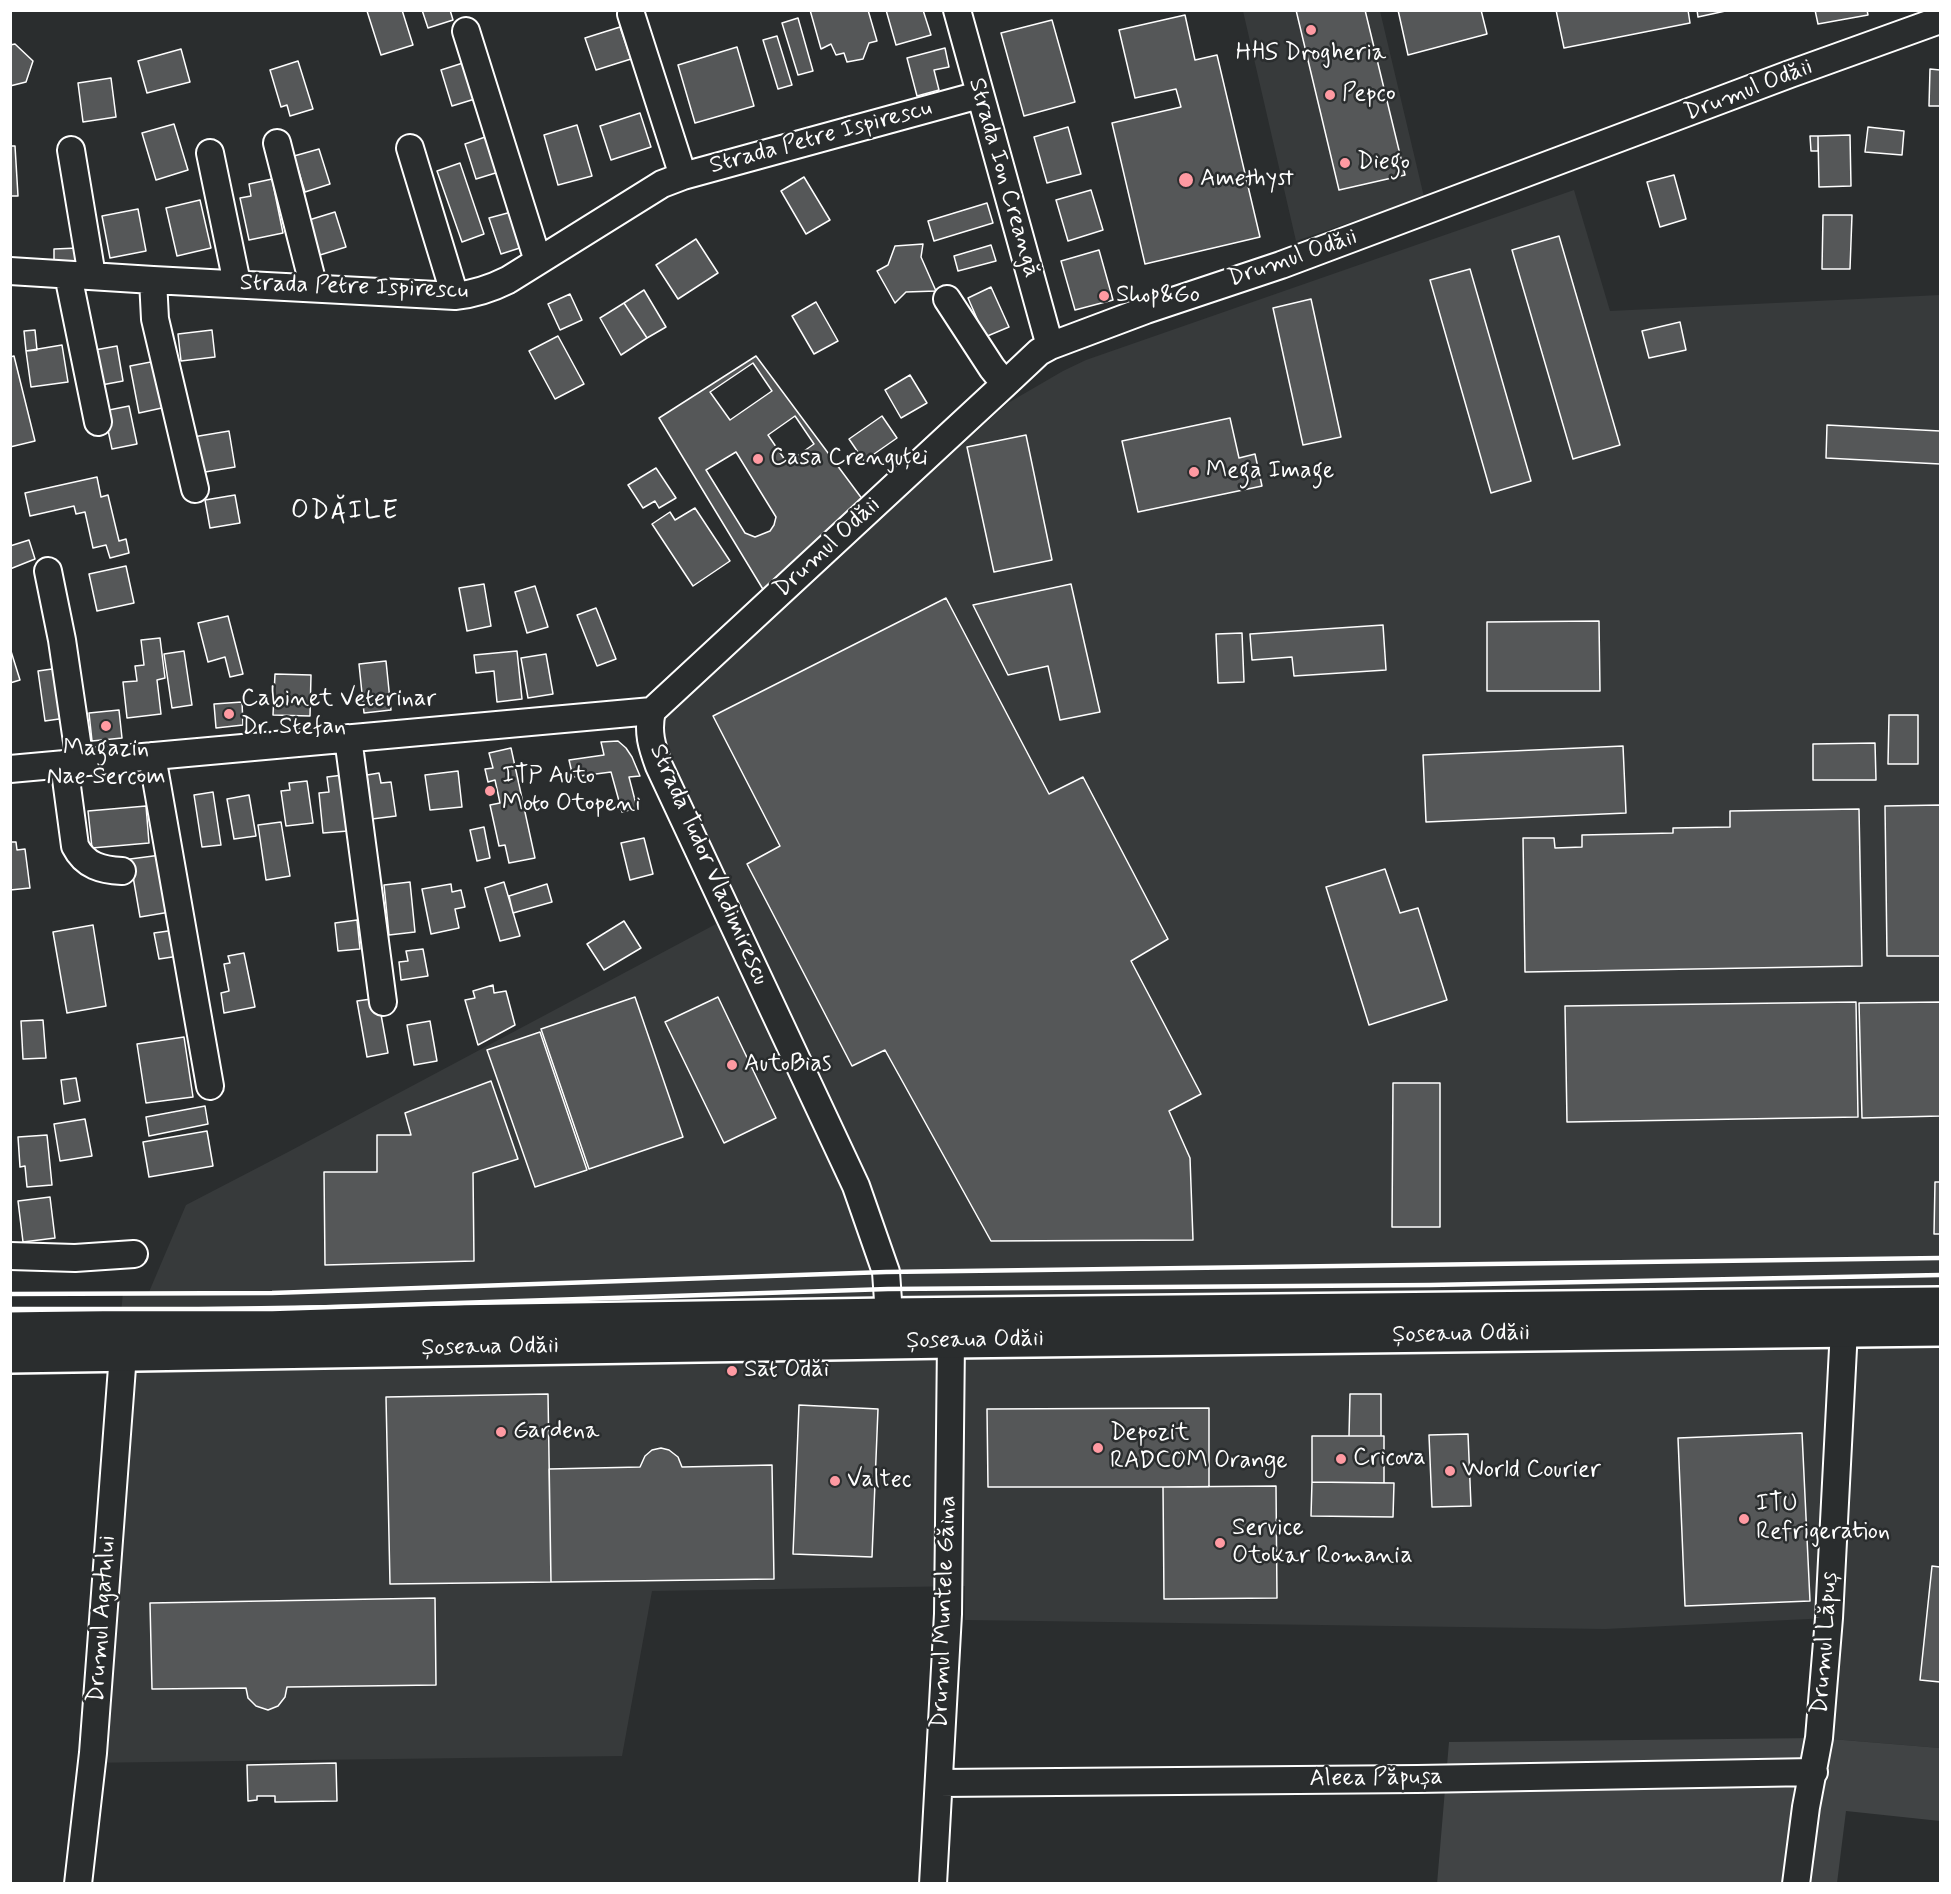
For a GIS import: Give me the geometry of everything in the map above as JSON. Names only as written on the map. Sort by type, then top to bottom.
[{"type":"main road","name":"Șoseaua Odăii","points":[[10,1329],[889,1315],[1941,1304]]},
{"type":"main road","name":"Șoseaua Odăii","points":[[10,1356],[951,1341],[1941,1329]]},
{"type":"street","name":"Strada Ion Creangă","points":[[957,10],[1050,346]]},
{"type":"street","points":[[631,14],[683,176]]},
{"type":"street","name":"Drumul Odăii","points":[[652,711],[1039,352],[1050,346],[1146,310],[1291,261],[1790,74],[1941,20]]},
{"type":"street","points":[[466,31],[538,261]]},
{"type":"street","name":"Strada Petre Ispirescu","points":[[10,271],[455,296],[489,290],[662,184],[683,176],[979,95]]},
{"type":"street","points":[[277,143],[314,288]]},
{"type":"street","points":[[410,148],[455,296]]},
{"type":"street","points":[[71,150],[80,276],[98,422]]},
{"type":"street","points":[[210,153],[237,283]]},
{"type":"street","points":[[153,280],[155,320],[195,489]]},
{"type":"street","points":[[947,299],[1005,384]]},
{"type":"street","points":[[48,571],[62,640],[72,763],[75,846],[84,860],[106,870],[122,871]]},
{"type":"street","name":"Strada Tudor Vladimirescu","points":[[10,769],[652,711],[649,723],[650,737],[659,766],[856,1186],[886,1272],[889,1315]]},
{"type":"street","points":[[348,738],[383,1002]]},
{"type":"street","points":[[152,756],[210,1086]]},
{"type":"street","points":[[10,1256],[75,1258],[134,1254]]},
{"type":"street","name":"Drumul Lăpuș","points":[[1796,1884],[1806,1807],[1819,1738],[1829,1618],[1844,1329]]},
{"type":"street","name":"Drumul Muntele Găina","points":[[933,1884],[948,1614],[951,1341]]},
{"type":"street","name":"Drumul Agatului","points":[[78,1884],[93,1753],[123,1354]]},
{"type":"street","name":"Aleea Păpușa","points":[[939,1783],[1418,1779],[1814,1772]]},
{"type":"shaded area","points":[[1243,11],[1380,11],[1424,197],[1296,241]]},
{"type":"shaded area","points":[[1574,190],[1610,311],[1940,295],[1940,1748],[1819,1738],[1829,1618],[1605,1629],[965,1620],[965,1586],[652,1591],[622,1756],[80,1763],[123,1292],[149,1292],[186,1205],[716,924],[634,741],[1008,403],[1086,360]]},
{"type":"shaded area","points":[[1819,1738],[1940,1748],[1940,1821],[1846,1811],[1837,1883],[1437,1884],[1449,1742]]},
{"type":"building","points":[[402,10],[413,45],[381,55],[367,11]]},
{"type":"building","points":[[422,10],[450,10],[453,20],[428,28]]},
{"type":"building","points":[[810,10],[868,10],[877,41],[869,43],[863,59],[847,62],[844,53],[836,55],[831,44],[821,49]]},
{"type":"building","points":[[886,10],[923,10],[931,35],[896,45]]},
{"type":"building","points":[[1296,10],[1365,10],[1405,175],[1339,190]]},
{"type":"building","points":[[1398,10],[1481,10],[1487,34],[1408,55]]},
{"type":"building","points":[[1556,10],[1688,10],[1690,23],[1564,48]]},
{"type":"building","points":[[1697,10],[1730,10],[1698,17]]},
{"type":"building","points":[[1815,10],[1867,10],[1868,15],[1818,24]]},
{"type":"building","name":"Amethyst","points":[[1185,15],[1195,60],[1217,55],[1260,237],[1145,264],[1112,123],[1181,107],[1176,89],[1135,98],[1119,30]]},
{"type":"building","points":[[798,18],[813,71],[798,75],[782,23]]},
{"type":"building","points":[[1052,20],[1075,102],[1024,116],[1001,33]]},
{"type":"building","points":[[620,27],[631,59],[596,70],[585,38]]},
{"type":"building","points":[[777,36],[792,85],[778,89],[763,40]]},
{"type":"building","points":[[15,44],[33,61],[26,82],[10,86],[10,45]]},
{"type":"building","points":[[737,47],[754,106],[695,123],[678,65]]},
{"type":"building","points":[[945,48],[949,67],[934,70],[939,90],[917,96],[907,58]]},
{"type":"building","points":[[181,49],[190,82],[147,93],[138,61]]},
{"type":"building","points":[[298,61],[313,109],[290,116],[287,105],[281,107],[270,70]]},
{"type":"building","points":[[466,62],[478,98],[452,106],[441,70]]},
{"type":"building","points":[[1930,69],[1940,70],[1940,106],[1929,106]]},
{"type":"building","points":[[111,78],[116,117],[83,122],[78,83]]},
{"type":"building","points":[[640,113],[651,147],[611,160],[600,126]]},
{"type":"building","points":[[174,124],[188,170],[156,180],[142,133]]},
{"type":"building","points":[[577,125],[592,176],[558,185],[544,135]]},
{"type":"building","points":[[1068,127],[1081,174],[1047,183],[1034,137]]},
{"type":"building","points":[[1868,127],[1904,131],[1902,155],[1865,152]]},
{"type":"building","points":[[491,135],[502,171],[476,179],[465,144]]},
{"type":"building","points":[[1850,135],[1851,186],[1819,187],[1818,136]]},
{"type":"building","points":[[1810,136],[1818,136],[1818,151],[1811,151]]},
{"type":"building","points":[[10,146],[15,146],[18,196],[10,196]]},
{"type":"building","points":[[319,149],[330,184],[305,192],[294,156]]},
{"type":"building","points":[[460,163],[484,234],[462,242],[437,171]]},
{"type":"building","points":[[1674,175],[1686,219],[1660,227],[1647,182]]},
{"type":"building","points":[[804,177],[830,220],[806,234],[781,191]]},
{"type":"building","points":[[272,179],[283,233],[249,240],[240,198],[251,196],[249,184]]},
{"type":"building","points":[[1091,190],[1103,230],[1068,241],[1056,200]]},
{"type":"building","points":[[200,200],[211,248],[177,256],[166,208]]},
{"type":"building","points":[[987,203],[993,223],[934,241],[928,221]]},
{"type":"building","points":[[138,209],[146,251],[110,258],[102,216]]},
{"type":"building","points":[[515,211],[526,246],[501,254],[489,218]]},
{"type":"building","points":[[335,212],[346,247],[320,255],[309,220]]},
{"type":"building","points":[[1823,215],[1852,215],[1850,269],[1822,269]]},
{"type":"building","points":[[1559,236],[1620,445],[1573,459],[1512,250]]},
{"type":"building","points":[[696,239],[718,273],[678,299],[656,265]]},
{"type":"building","points":[[923,244],[921,257],[936,291],[906,292],[895,303],[877,271],[888,265],[895,246]]},
{"type":"building","points":[[991,245],[996,261],[958,271],[954,256]]},
{"type":"building","points":[[78,248],[78,267],[54,267],[54,249]]},
{"type":"building","points":[[1099,250],[1113,300],[1075,310],[1061,261]]},
{"type":"building","points":[[1470,269],[1531,481],[1491,493],[1430,280]]},
{"type":"building","points":[[991,287],[1009,327],[985,337],[968,298]]},
{"type":"building","points":[[644,290],[666,327],[647,338],[624,303]]},
{"type":"building","points":[[570,294],[582,320],[560,330],[548,304]]},
{"type":"building","points":[[1311,299],[1341,437],[1303,445],[1273,308]]},
{"type":"building","points":[[816,302],[838,341],[814,354],[792,316]]},
{"type":"building","points":[[624,303],[647,338],[621,355],[600,318]]},
{"type":"building","points":[[1680,322],[1686,350],[1649,358],[1642,331]]},
{"type":"building","points":[[35,330],[37,350],[26,351],[24,331]]},
{"type":"building","points":[[212,330],[215,357],[181,361],[178,334]]},
{"type":"building","points":[[558,336],[584,384],[555,399],[529,351]]},
{"type":"building","points":[[62,345],[68,382],[31,387],[26,351]]},
{"type":"building","points":[[117,346],[123,381],[96,386],[89,351]]},
{"type":"building","points":[[14,356],[35,441],[10,447],[10,357]]},
{"type":"building","name":"Casa Crenguței","points":[[756,356],[863,500],[764,591],[659,418]]},
{"type":"building","points":[[161,360],[171,406],[139,413],[130,366]]},
{"type":"building","points":[[753,363],[772,391],[730,420],[710,392]]},
{"type":"building","points":[[910,375],[927,403],[901,418],[885,390]]},
{"type":"building","points":[[129,406],[137,444],[112,449],[104,411]]},
{"type":"building","points":[[795,416],[814,444],[787,463],[768,435]]},
{"type":"building","points":[[882,416],[897,438],[864,461],[849,439]]},
{"type":"building","name":"Mega Image","points":[[1230,418],[1239,458],[1255,454],[1262,486],[1138,512],[1122,441]]},
{"type":"building","points":[[1827,425],[1940,431],[1940,464],[1826,458]]},
{"type":"building","points":[[229,431],[235,467],[199,473],[193,437]]},
{"type":"building","points":[[1026,435],[1052,560],[994,572],[967,447]]},
{"type":"building","points":[[736,452],[776,517],[770,531],[755,537],[745,533],[706,470]]},
{"type":"building","points":[[656,468],[676,498],[659,508],[655,501],[643,508],[628,485]]},
{"type":"building","points":[[97,477],[101,497],[108,495],[119,541],[126,539],[129,553],[110,558],[106,545],[93,548],[85,512],[76,514],[74,506],[30,516],[25,493]]},
{"type":"building","points":[[235,495],[240,523],[210,528],[205,500]]},
{"type":"building","points":[[695,508],[730,561],[693,586],[652,524],[670,512],[675,520]]},
{"type":"building","points":[[29,540],[35,559],[10,569],[10,546]]},
{"type":"building","points":[[126,566],[134,603],[97,611],[89,574]]},
{"type":"building","points":[[484,584],[491,626],[467,631],[459,588]]},
{"type":"building","points":[[1071,584],[1100,712],[1060,720],[1048,666],[1008,675],[973,605]]},
{"type":"building","points":[[535,586],[548,627],[527,633],[515,592]]},
{"type":"building","points":[[946,598],[1049,794],[1083,777],[1168,939],[1131,961],[1201,1094],[1169,1111],[1190,1158],[1193,1240],[991,1241],[885,1050],[852,1066],[747,864],[780,846],[713,716]]},
{"type":"building","points":[[596,608],[616,659],[597,666],[577,615]]},
{"type":"building","points":[[228,616],[243,674],[230,677],[225,657],[208,662],[198,623]]},
{"type":"building","points":[[1599,621],[1600,691],[1487,691],[1487,622]]},
{"type":"building","points":[[1383,625],[1386,670],[1294,676],[1292,657],[1252,660],[1250,634]]},
{"type":"building","points":[[1242,633],[1244,682],[1218,683],[1216,634]]},
{"type":"building","points":[[160,638],[165,678],[157,680],[161,714],[127,718],[123,682],[137,681],[135,666],[144,665],[141,640]]},
{"type":"building","points":[[10,648],[20,680],[10,683]]},
{"type":"building","points":[[184,651],[192,705],[172,708],[164,654]]},
{"type":"building","points":[[517,651],[522,699],[497,702],[494,671],[476,673],[474,655]]},
{"type":"building","points":[[546,654],[553,694],[528,698],[521,658]]},
{"type":"building","points":[[386,661],[391,710],[364,713],[359,664]]},
{"type":"building","points":[[59,668],[66,718],[45,721],[38,671]]},
{"type":"building","points":[[275,674],[311,675],[310,716],[273,715]]},
{"type":"building","name":"Cabinet Veterinar Dr. Stefan","points":[[242,702],[243,725],[216,728],[214,704]]},
{"type":"building","name":"Magazin Nae Sercom","points":[[119,710],[122,738],[92,741],[89,713]]},
{"type":"building","points":[[1889,715],[1918,715],[1918,764],[1888,764]]},
{"type":"building","points":[[618,741],[632,757],[640,776],[629,777],[637,808],[622,812],[611,772],[573,777],[569,760],[604,755],[601,742]]},
{"type":"building","points":[[1875,743],[1876,780],[1813,780],[1813,744]]},
{"type":"building","points":[[1623,746],[1626,813],[1426,822],[1423,755]]},
{"type":"building","points":[[511,748],[535,858],[509,863],[505,845],[499,846],[490,805],[500,803],[495,780],[488,782],[485,769],[493,768],[489,753]]},
{"type":"building","points":[[458,771],[462,807],[430,810],[425,775]]},
{"type":"building","points":[[379,773],[381,783],[391,782],[396,816],[372,819],[367,775]]},
{"type":"building","points":[[343,775],[348,831],[323,833],[319,793],[329,792],[327,777]]},
{"type":"building","points":[[307,781],[313,823],[286,826],[281,791],[290,790],[289,783]]},
{"type":"building","points":[[213,792],[221,845],[202,847],[194,795]]},
{"type":"building","points":[[249,795],[256,836],[234,839],[227,799]]},
{"type":"building","points":[[1940,805],[1940,956],[1887,956],[1885,806]]},
{"type":"building","points":[[146,806],[149,843],[92,848],[88,811]]},
{"type":"building","points":[[1859,809],[1862,966],[1525,972],[1523,838],[1554,838],[1555,848],[1582,847],[1582,835],[1673,833],[1673,828],[1730,827],[1730,811]]},
{"type":"building","points":[[281,822],[290,876],[266,880],[258,825]]},
{"type":"building","points":[[484,827],[490,858],[477,861],[470,830]]},
{"type":"building","points":[[644,838],[653,874],[630,880],[621,843]]},
{"type":"building","points":[[10,842],[16,842],[17,850],[25,849],[30,888],[10,890]]},
{"type":"building","points":[[161,855],[170,912],[140,917],[130,859]]},
{"type":"building","points":[[1385,869],[1400,913],[1418,908],[1447,1000],[1369,1025],[1326,887]]},
{"type":"building","points":[[410,882],[415,932],[389,935],[384,885]]},
{"type":"building","points":[[504,882],[520,936],[500,941],[485,888]]},
{"type":"building","points":[[451,884],[452,892],[461,890],[465,907],[455,909],[459,928],[431,934],[422,889]]},
{"type":"building","points":[[547,884],[552,902],[513,913],[509,896]]},
{"type":"building","points":[[357,920],[360,949],[338,951],[335,923]]},
{"type":"building","points":[[624,921],[641,948],[604,970],[587,944]]},
{"type":"building","points":[[93,925],[106,1006],[67,1013],[53,932]]},
{"type":"building","points":[[175,930],[179,956],[159,959],[154,933]]},
{"type":"building","points":[[423,949],[428,976],[401,980],[399,962],[408,961],[406,951]]},
{"type":"building","points":[[244,953],[255,1007],[224,1013],[221,993],[229,991],[224,964],[230,963],[228,956]]},
{"type":"building","points":[[493,985],[494,993],[506,991],[515,1025],[478,1045],[465,1000],[475,998],[473,991]]},
{"type":"building","points":[[635,997],[683,1137],[589,1169],[541,1029]]},
{"type":"building","points":[[718,997],[776,1118],[724,1143],[665,1022]]},
{"type":"building","points":[[378,998],[388,1053],[367,1057],[357,1001]]},
{"type":"building","points":[[1856,1002],[1858,1117],[1567,1122],[1565,1006]]},
{"type":"building","points":[[1940,1002],[1940,1116],[1862,1118],[1859,1003]]},
{"type":"building","points":[[43,1020],[46,1058],[23,1059],[21,1021]]},
{"type":"building","points":[[430,1021],[437,1061],[414,1065],[407,1025]]},
{"type":"building","points":[[540,1032],[587,1170],[535,1187],[487,1050]]},
{"type":"building","points":[[184,1037],[193,1097],[146,1103],[137,1044]]},
{"type":"building","points":[[76,1078],[80,1101],[64,1104],[61,1080]]},
{"type":"building","points":[[491,1081],[518,1159],[473,1173],[474,1261],[325,1265],[324,1172],[377,1172],[377,1135],[411,1135],[405,1113]]},
{"type":"building","points":[[1393,1083],[1440,1083],[1440,1227],[1392,1227]]},
{"type":"building","points":[[205,1106],[208,1124],[149,1136],[146,1117]]},
{"type":"building","points":[[85,1119],[92,1156],[60,1161],[54,1124]]},
{"type":"building","points":[[207,1131],[213,1166],[149,1177],[143,1142]]},
{"type":"building","points":[[47,1135],[52,1185],[27,1187],[25,1166],[20,1167],[18,1137]]},
{"type":"building","points":[[1935,1182],[1940,1182],[1940,1234],[1934,1234]]},
{"type":"building","points":[[50,1197],[55,1238],[23,1242],[18,1201]]},
{"type":"building","points":[[548,1394],[551,1582],[390,1584],[386,1397]]},
{"type":"building","points":[[1350,1394],[1381,1394],[1381,1436],[1349,1436]]},
{"type":"building","name":"Valtec","points":[[799,1405],[878,1409],[872,1557],[793,1554]]},
{"type":"building","name":"Depozit RADCOM Orange","points":[[1209,1408],[1209,1487],[988,1487],[987,1409]]},
{"type":"building","name":"ITU Refrigeration","points":[[1802,1433],[1810,1601],[1685,1606],[1678,1438]]},
{"type":"building","name":"World Courier","points":[[1468,1434],[1471,1506],[1432,1507],[1429,1435]]},
{"type":"building","points":[[1312,1436],[1384,1436],[1384,1483],[1312,1482]]},
{"type":"building","points":[[661,1448],[669,1450],[678,1457],[682,1467],[772,1465],[774,1579],[551,1582],[549,1469],[640,1467],[645,1456],[652,1450]]},
{"type":"building","points":[[1312,1482],[1394,1483],[1393,1517],[1311,1516]]},
{"type":"building","name":"Service Otokar Romania","points":[[1276,1486],[1277,1598],[1164,1599],[1163,1487]]},
{"type":"building","points":[[1932,1566],[1940,1567],[1940,1682],[1920,1680]]},
{"type":"building","points":[[435,1598],[436,1685],[287,1687],[285,1697],[278,1706],[268,1710],[256,1706],[248,1698],[246,1688],[152,1689],[150,1603]]},
{"type":"building","points":[[336,1763],[337,1801],[275,1802],[275,1796],[257,1796],[257,1800],[248,1801],[247,1765]]},
{"type":"railway","points":[[10,1294],[272,1293],[886,1272],[1940,1258]]},
{"type":"railway","points":[[10,1309],[272,1309],[888,1289],[1430,1285],[1940,1275]]},
{"type":"place","name":"HHS Drogheria","points":[[1311,30]]},
{"type":"place","name":"Pepco","points":[[1330,95]]},
{"type":"place","name":"Diego","points":[[1345,163]]},
{"type":"place","name":"Amethyst","points":[[1186,180]]},
{"type":"place","name":"Shop&Go","points":[[1104,296]]},
{"type":"place","name":"Casa Crenguței","points":[[758,459]]},
{"type":"place","name":"Mega Image","points":[[1194,472]]},
{"type":"place","name":"Cabinet Veterinar Dr. Stefan","points":[[229,714]]},
{"type":"place","name":"Magazin Nae Sercom","points":[[106,726]]},
{"type":"place","name":"ITP Auto Moto Otopeni","points":[[490,791]]},
{"type":"place","name":"AutoBias","points":[[732,1065]]},
{"type":"place","name":"Sat Odăi","points":[[732,1371]]},
{"type":"place","name":"Gardena","points":[[501,1432]]},
{"type":"place","name":"Depozit RADCOM Orange","points":[[1098,1448]]},
{"type":"place","name":"Cricova","points":[[1341,1459]]},
{"type":"place","name":"World Courier","points":[[1450,1471]]},
{"type":"place","name":"Valtec","points":[[835,1481]]},
{"type":"place","name":"ITU Refrigeration","points":[[1744,1519]]},
{"type":"place","name":"Service Otokar Romania","points":[[1220,1543]]},
{"type":"district","name":"ODĂILE","points":[[345,512]]}]
